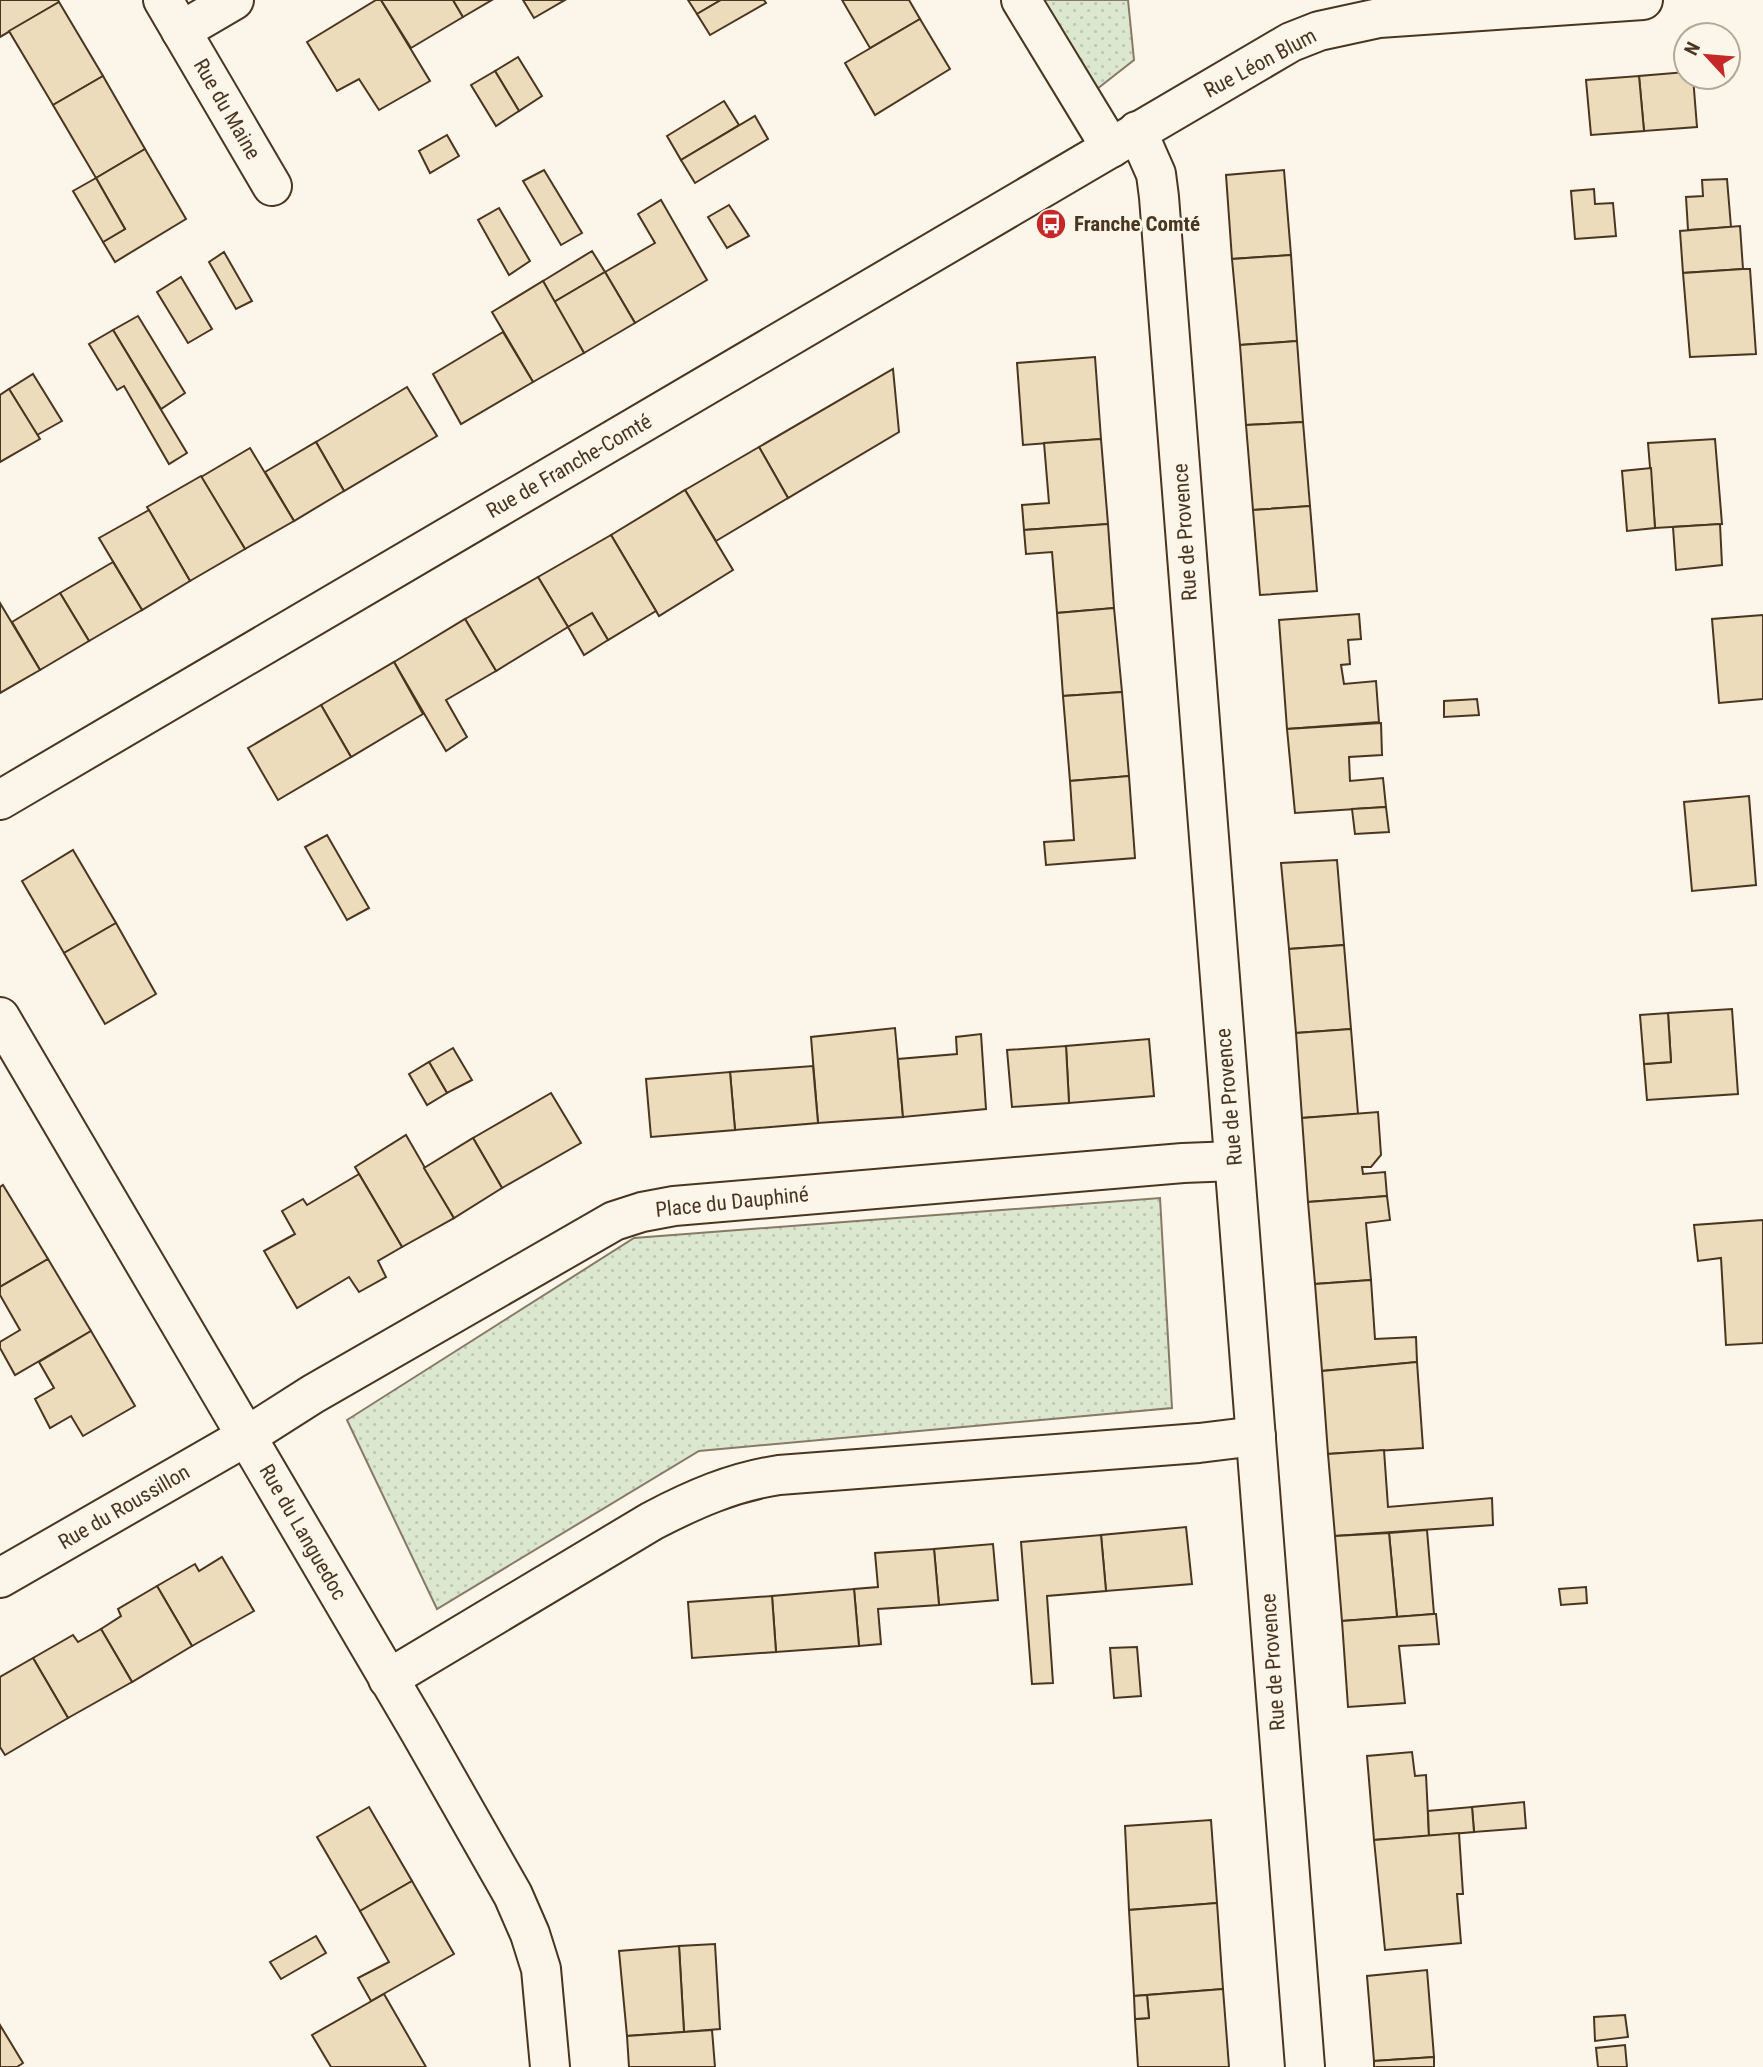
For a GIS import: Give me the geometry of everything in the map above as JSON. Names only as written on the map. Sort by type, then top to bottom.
[{"type":"street","name":"Rue du Maine","points":[[234,0],[172,16],[272,186]]},
{"type":"street","name":"Rue de Provence","points":[[1021,0],[1124,140],[1156,174],[1305,2067]]},
{"type":"street","name":"Rue Léon Blum","points":[[1124,140],[1263,57],[1318,31],[1340,25],[1379,18],[1643,0]]},
{"type":"street","name":"Rue de Franche-Comté","points":[[0,800],[1124,140]]},
{"type":"street","name":"Rue du Languedoc","points":[[0,1017],[513,1895],[541,1969],[550,2067]]},
{"type":"street","name":"Place du Dauphiné","points":[[247,1436],[313,1394],[588,1235],[614,1221],[642,1212],[687,1204],[1234,1161]]},
{"type":"street","name":"Rue du Roussillon","points":[[0,1578],[247,1436]]},
{"type":"street","points":[[388,1679],[689,1501],[750,1480],[779,1475],[1199,1443],[1256,1436]]},
{"type":"green space","points":[[1043,0],[1128,0],[1134,60],[1097,89]]},
{"type":"green space","points":[[1160,1198],[1172,1408],[699,1451],[437,1609],[347,1420],[634,1238]]},
{"type":"building","points":[[0,0],[58,0],[59,2],[0,37]]},
{"type":"building","points":[[376,0],[381,0],[430,81],[379,110],[359,79],[337,91],[307,42]]},
{"type":"building","points":[[381,0],[453,0],[463,17],[411,48]]},
{"type":"building","points":[[453,0],[492,0],[463,17]]},
{"type":"building","points":[[523,0],[565,0],[534,18]]},
{"type":"building","points":[[688,0],[721,0],[697,14]]},
{"type":"building","points":[[721,0],[764,0],[766,3],[710,35],[697,14]]},
{"type":"building","points":[[842,0],[909,0],[920,19],[870,48]]},
{"type":"building","points":[[59,2],[103,76],[53,105],[9,31]]},
{"type":"building","points":[[920,19],[950,69],[875,115],[845,63]]},
{"type":"building","points":[[518,57],[542,96],[519,111],[495,71]]},
{"type":"building","points":[[495,71],[519,111],[496,126],[471,85]]},
{"type":"building","points":[[1672,73],[1672,91],[1694,91],[1697,127],[1644,131],[1639,76]]},
{"type":"building","points":[[103,76],[145,149],[96,178],[53,105]]},
{"type":"building","points":[[1639,76],[1644,131],[1591,135],[1586,80]]},
{"type":"building","points":[[724,101],[739,125],[681,160],[667,136]]},
{"type":"building","points":[[755,116],[768,139],[695,183],[681,160]]},
{"type":"building","points":[[447,135],[459,156],[430,173],[419,151]]},
{"type":"building","points":[[145,149],[186,219],[115,262],[103,242],[125,229],[96,178]]},
{"type":"building","points":[[544,170],[582,233],[561,245],[523,181]]},
{"type":"building","points":[[1284,170],[1291,255],[1232,259],[1226,175]]},
{"type":"building","points":[[96,178],[125,229],[103,242],[73,191]]},
{"type":"building","points":[[1727,179],[1731,227],[1688,230],[1686,197],[1703,196],[1702,180]]},
{"type":"building","points":[[1594,189],[1595,204],[1613,203],[1616,236],[1575,239],[1571,191]]},
{"type":"building","points":[[661,200],[707,280],[635,323],[605,272],[655,243],[638,214]]},
{"type":"building","points":[[729,205],[749,236],[727,248],[708,217]]},
{"type":"building","points":[[499,208],[530,261],[509,275],[478,220]]},
{"type":"building","points":[[1740,226],[1743,269],[1683,273],[1680,231]]},
{"type":"building","points":[[592,251],[605,272],[554,302],[543,281]]},
{"type":"building","points":[[224,252],[252,301],[236,309],[209,262]]},
{"type":"building","points":[[1291,255],[1297,341],[1240,345],[1232,259]]},
{"type":"building","points":[[1750,269],[1756,354],[1690,357],[1683,273]]},
{"type":"building","points":[[605,272],[635,323],[584,353],[554,302]]},
{"type":"building","points":[[181,277],[212,329],[188,343],[157,292]]},
{"type":"building","points":[[543,281],[584,353],[533,382],[492,312]]},
{"type":"building","points":[[138,316],[185,393],[161,409],[113,330]]},
{"type":"building","points":[[113,330],[187,453],[169,464],[124,386],[117,390],[89,344]]},
{"type":"building","points":[[503,332],[533,382],[461,424],[433,374]]},
{"type":"building","points":[[1297,341],[1303,422],[1246,425],[1240,345]]},
{"type":"building","points":[[1095,357],[1101,439],[1023,445],[1017,363]]},
{"type":"building","points":[[893,369],[899,432],[788,498],[759,447]]},
{"type":"building","points":[[33,374],[62,421],[37,435],[9,389]]},
{"type":"building","points":[[407,387],[437,436],[344,491],[316,442]]},
{"type":"building","points":[[9,389],[40,439],[0,462],[0,395]]},
{"type":"building","points":[[1303,422],[1310,506],[1253,510],[1246,425]]},
{"type":"building","points":[[1101,439],[1108,524],[1024,530],[1022,505],[1049,503],[1044,443]]},
{"type":"building","points":[[1715,439],[1722,524],[1655,528],[1648,443]]},
{"type":"building","points":[[316,442],[344,491],[294,521],[265,472]]},
{"type":"building","points":[[759,447],[788,498],[716,541],[685,490]]},
{"type":"building","points":[[250,448],[294,521],[245,549],[201,477]]},
{"type":"building","points":[[1651,468],[1655,528],[1627,531],[1622,471]]},
{"type":"building","points":[[201,476],[245,549],[190,581],[147,507]]},
{"type":"building","points":[[685,490],[733,570],[659,616],[611,535]]},
{"type":"building","points":[[1310,506],[1317,591],[1260,595],[1253,510]]},
{"type":"building","points":[[149,510],[190,581],[142,610],[99,538]]},
{"type":"building","points":[[1108,524],[1114,608],[1057,613],[1052,552],[1026,554],[1024,530]]},
{"type":"building","points":[[1720,524],[1722,565],[1676,570],[1673,527]]},
{"type":"building","points":[[611,535],[656,611],[608,640],[592,613],[568,627],[538,577]]},
{"type":"building","points":[[113,562],[142,610],[89,641],[60,593]]},
{"type":"building","points":[[538,577],[568,627],[496,671],[465,619]]},
{"type":"building","points":[[60,593],[89,641],[40,670],[12,622]]},
{"type":"building","points":[[0,603],[40,670],[0,693]]},
{"type":"building","points":[[1114,608],[1122,692],[1063,696],[1057,613]]},
{"type":"building","points":[[592,613],[608,640],[584,655],[568,627]]},
{"type":"building","points":[[1359,614],[1361,639],[1348,640],[1350,664],[1341,665],[1344,684],[1376,681],[1379,722],[1287,729],[1279,620]]},
{"type":"building","points":[[1763,615],[1763,699],[1719,703],[1712,619]]},
{"type":"building","points":[[465,619],[496,671],[446,700],[467,737],[446,751],[394,662]]},
{"type":"building","points":[[394,662],[423,714],[351,757],[321,705]]},
{"type":"building","points":[[1122,692],[1129,776],[1070,781],[1063,696]]},
{"type":"building","points":[[1477,699],[1479,715],[1444,717],[1444,701]]},
{"type":"building","points":[[321,705],[351,757],[278,800],[248,748]]},
{"type":"building","points":[[1381,723],[1382,755],[1349,757],[1350,781],[1383,778],[1386,807],[1295,813],[1287,729]]},
{"type":"building","points":[[1129,776],[1135,858],[1046,865],[1044,842],[1074,840],[1070,781]]},
{"type":"building","points":[[1749,796],[1756,885],[1692,891],[1684,802]]},
{"type":"building","points":[[1386,807],[1389,832],[1355,834],[1352,809]]},
{"type":"building","points":[[327,835],[369,908],[347,920],[305,847]]},
{"type":"building","points":[[73,850],[116,923],[64,953],[22,881]]},
{"type":"building","points":[[1337,860],[1344,945],[1289,949],[1281,863]]},
{"type":"building","points":[[116,923],[156,994],[105,1024],[64,953]]},
{"type":"building","points":[[1344,945],[1351,1029],[1296,1033],[1289,949]]},
{"type":"building","points":[[1732,1009],[1738,1094],[1647,1100],[1644,1064],[1671,1062],[1668,1013]]},
{"type":"building","points":[[1668,1013],[1671,1062],[1644,1064],[1640,1015]]},
{"type":"building","points":[[895,1028],[903,1117],[818,1123],[811,1037]]},
{"type":"building","points":[[1351,1029],[1358,1114],[1302,1118],[1296,1033]]},
{"type":"building","points":[[981,1034],[986,1109],[903,1117],[898,1059],[957,1054],[956,1037]]},
{"type":"building","points":[[1149,1039],[1154,1096],[1069,1103],[1066,1046]]},
{"type":"building","points":[[1066,1046],[1069,1103],[1012,1107],[1007,1050]]},
{"type":"building","points":[[453,1048],[472,1080],[447,1093],[429,1062]]},
{"type":"building","points":[[429,1062],[447,1093],[427,1105],[409,1074]]},
{"type":"building","points":[[813,1066],[818,1123],[735,1130],[730,1072]]},
{"type":"building","points":[[730,1072],[735,1130],[651,1137],[646,1079]]},
{"type":"building","points":[[551,1093],[581,1143],[502,1188],[473,1138]]},
{"type":"building","points":[[1378,1112],[1381,1155],[1371,1167],[1362,1167],[1363,1174],[1385,1172],[1387,1196],[1308,1202],[1302,1118]]},
{"type":"building","points":[[406,1135],[454,1218],[402,1247],[355,1167]]},
{"type":"building","points":[[473,1138],[502,1188],[454,1218],[424,1168]]},
{"type":"building","points":[[359,1174],[402,1247],[378,1261],[386,1277],[359,1292],[349,1277],[297,1308],[264,1251],[295,1234],[282,1211],[303,1199],[307,1205]]},
{"type":"building","points":[[3,1185],[48,1259],[0,1287],[0,1187]]},
{"type":"building","points":[[1387,1196],[1390,1220],[1366,1223],[1371,1280],[1315,1284],[1308,1202]]},
{"type":"building","points":[[1763,1220],[1763,1343],[1726,1345],[1721,1258],[1698,1261],[1694,1225]]},
{"type":"building","points":[[48,1259],[91,1331],[15,1375],[0,1348],[0,1342],[20,1330],[0,1295],[0,1287]]},
{"type":"building","points":[[1371,1280],[1375,1339],[1416,1337],[1417,1362],[1322,1371],[1315,1284]]},
{"type":"building","points":[[91,1331],[135,1406],[83,1436],[71,1416],[50,1428],[35,1399],[54,1388],[39,1362]]},
{"type":"building","points":[[1417,1362],[1423,1448],[1328,1454],[1322,1371]]},
{"type":"building","points":[[1384,1450],[1388,1507],[1492,1498],[1493,1525],[1335,1536],[1328,1454]]},
{"type":"building","points":[[1186,1527],[1192,1584],[1106,1591],[1101,1535]]},
{"type":"building","points":[[1427,1530],[1434,1614],[1397,1617],[1389,1533]]},
{"type":"building","points":[[1389,1533],[1397,1617],[1342,1621],[1335,1536]]},
{"type":"building","points":[[1101,1535],[1106,1591],[1047,1596],[1053,1683],[1032,1684],[1021,1542]]},
{"type":"building","points":[[993,1544],[998,1600],[939,1605],[934,1549]]},
{"type":"building","points":[[934,1549],[939,1605],[878,1609],[881,1644],[859,1646],[854,1589],[878,1587],[875,1553]]},
{"type":"building","points":[[222,1557],[254,1611],[192,1646],[157,1586],[195,1564],[199,1571]]},
{"type":"building","points":[[157,1586],[192,1646],[132,1682],[101,1629],[121,1616],[118,1609]]},
{"type":"building","points":[[1586,1587],[1587,1603],[1561,1605],[1559,1589]]},
{"type":"building","points":[[854,1589],[859,1646],[776,1652],[772,1596]]},
{"type":"building","points":[[772,1596],[776,1652],[692,1658],[688,1602]]},
{"type":"building","points":[[1436,1614],[1439,1644],[1399,1646],[1405,1703],[1348,1707],[1342,1621]]},
{"type":"building","points":[[101,1629],[132,1682],[68,1718],[33,1658],[73,1635],[78,1642]]},
{"type":"building","points":[[1137,1647],[1141,1696],[1114,1698],[1110,1648]]},
{"type":"building","points":[[33,1658],[68,1718],[5,1755],[0,1747],[0,1677]]},
{"type":"building","points":[[1412,1752],[1415,1776],[1426,1775],[1429,1836],[1374,1840],[1367,1756]]},
{"type":"building","points":[[1524,1802],[1526,1828],[1474,1832],[1472,1807]]},
{"type":"building","points":[[369,1807],[412,1881],[360,1911],[317,1837]]},
{"type":"building","points":[[1472,1807],[1474,1832],[1429,1836],[1428,1811]]},
{"type":"building","points":[[1211,1820],[1217,1903],[1129,1910],[1125,1826]]},
{"type":"building","points":[[1459,1833],[1463,1894],[1457,1894],[1461,1943],[1385,1950],[1374,1840]]},
{"type":"building","points":[[412,1881],[454,1954],[371,2001],[358,1978],[389,1962],[360,1911]]},
{"type":"building","points":[[1217,1903],[1223,1989],[1134,1996],[1129,1910]]},
{"type":"building","points":[[316,1936],[326,1953],[281,1979],[270,1962]]},
{"type":"building","points":[[715,1944],[720,2029],[684,2032],[679,1946]]},
{"type":"building","points":[[679,1946],[684,2032],[627,2036],[619,1951]]},
{"type":"building","points":[[1427,1970],[1434,2057],[1374,2061],[1367,1976]]},
{"type":"building","points":[[1223,1989],[1229,2067],[1138,2067],[1135,2019],[1149,2018],[1147,1995]]},
{"type":"building","points":[[384,1994],[426,2067],[331,2067],[312,2035]]},
{"type":"building","points":[[1147,1995],[1149,2018],[1135,2019],[1134,1996]]},
{"type":"building","points":[[1625,2015],[1628,2037],[1595,2041],[1594,2017]]},
{"type":"building","points":[[0,2025],[23,2063],[17,2067],[0,2067]]},
{"type":"building","points":[[712,2030],[715,2067],[629,2067],[627,2036]]},
{"type":"building","points":[[1625,2045],[1627,2067],[1598,2067],[1596,2048]]},
{"type":"building","points":[[1434,2057],[1434,2067],[1374,2067],[1374,2061]]},
{"type":"place","name":"Franche Comté","points":[[1051,224]]}]
